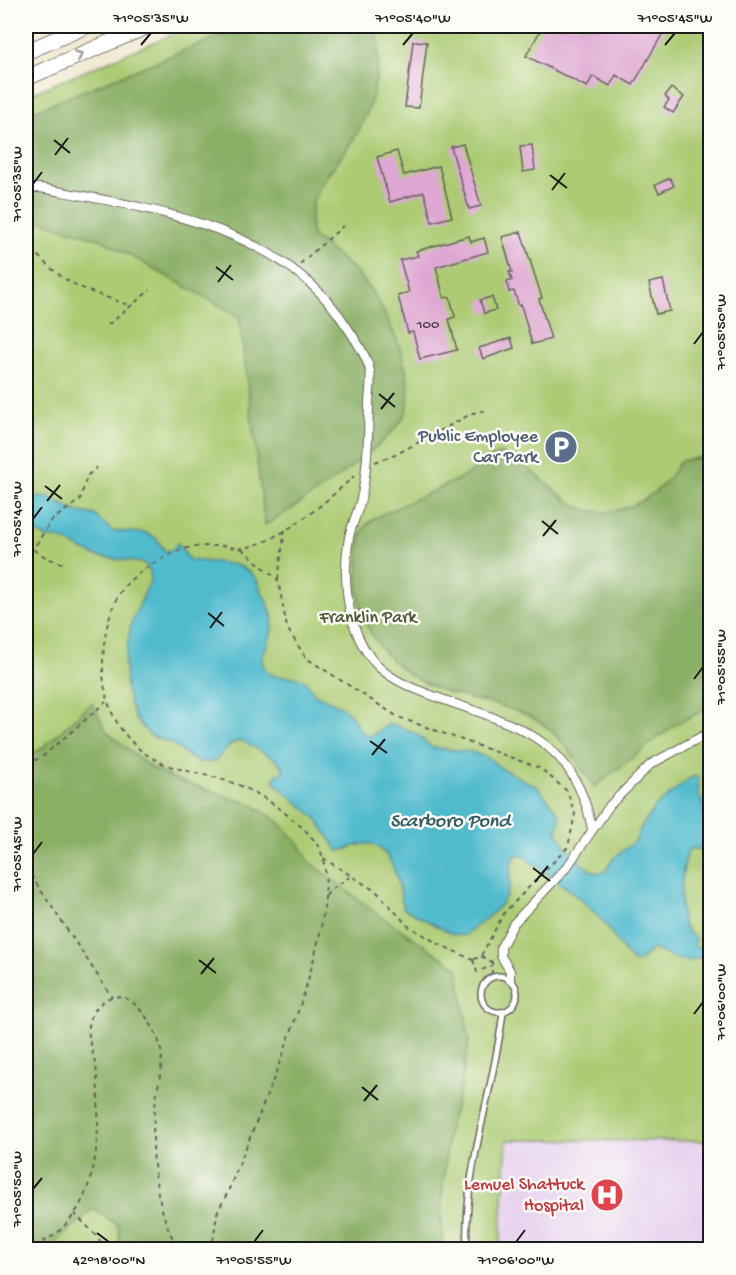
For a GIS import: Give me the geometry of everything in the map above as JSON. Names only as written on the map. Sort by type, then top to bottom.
[{"type":"main road","points":[[26,52],[86,26]]},
{"type":"main road","points":[[26,78],[148,26]]},
{"type":"street","points":[[26,188],[40,188],[159,210],[243,240],[311,283],[339,313],[370,370],[367,464],[360,500],[349,537],[346,586],[357,631],[369,657],[380,669],[411,688],[513,724],[535,737],[562,761],[580,786],[587,800],[592,829]]},
{"type":"street","points":[[510,980],[510,971],[500,951],[503,940],[523,912],[580,851],[592,829],[610,805],[651,764],[687,742],[711,732]]},
{"type":"lane","points":[[499,976],[510,980],[516,989],[516,1000],[510,1008],[503,1012],[489,1010],[482,1001],[481,989],[492,978],[499,976]]},
{"type":"lane","points":[[467,1250],[469,1184],[494,1073],[503,1012]]},
{"type":"path","points":[[293,270],[343,226]]},
{"type":"path","points":[[26,243],[43,263],[67,282],[129,305]]},
{"type":"path","points":[[108,325],[129,305],[150,290]]},
{"type":"path","points":[[242,549],[285,528],[333,496],[367,464],[395,455],[473,413],[488,410]]},
{"type":"path","points":[[26,560],[52,520],[80,500],[87,476],[97,467]]},
{"type":"path","points":[[285,528],[278,580],[287,628],[306,658],[398,717],[540,768],[567,791],[575,814],[568,847],[543,874]]},
{"type":"path","points":[[212,1250],[217,1213],[228,1192],[305,990],[325,899],[326,877],[321,850],[304,828],[273,803],[232,782],[162,763],[141,750],[118,726],[106,702],[102,677],[103,644],[110,615],[124,588],[143,571],[184,549],[225,545],[242,549],[278,580]]},
{"type":"path","points":[[34,549],[47,558],[67,565]]},
{"type":"path","points":[[26,764],[42,758],[106,702]]},
{"type":"path","points":[[322,858],[376,892],[408,926],[473,960],[477,972],[491,966]]},
{"type":"path","points":[[26,868],[112,997]]},
{"type":"path","points":[[325,899],[330,890],[352,875]]},
{"type":"path","points":[[473,960],[481,956],[492,962],[492,978]]},
{"type":"path","points":[[26,1249],[54,1235],[74,1213],[91,1180],[98,1149],[97,1075],[88,1027],[97,1007],[112,997],[120,996],[132,1002],[146,1016],[157,1034],[162,1051],[153,1149],[156,1187],[169,1232],[179,1250]]},
{"type":"path","points":[[74,1213],[98,1237],[104,1250]]},
{"type":"shaded area","name":"Lemuel Shattuck Hospital","points":[[507,1140],[710,1141],[710,1249],[500,1250]]},
{"type":"green space","name":"Franklin Park","points":[[192,26],[710,26],[710,1141],[507,1140],[500,1249],[26,1249],[26,96]]},
{"type":"green space","points":[[245,26],[376,26],[378,64],[371,103],[353,140],[318,190],[313,203],[312,236],[358,274],[378,302],[388,320],[403,359],[408,396],[406,412],[399,424],[385,439],[320,490],[265,525],[239,316],[102,240],[26,216],[26,114]]},
{"type":"green space","points":[[500,453],[517,460],[573,503],[588,510],[605,512],[625,508],[643,500],[664,484],[680,461],[710,456],[710,707],[676,724],[594,787],[569,751],[547,727],[527,715],[444,691],[409,673],[381,648],[363,616],[358,577],[360,545],[365,527],[381,515],[466,475]]},
{"type":"green space","points":[[92,703],[107,732],[150,767],[174,779],[253,805],[278,821],[300,845],[309,861],[373,911],[458,968],[469,1041],[461,1088],[448,1131],[441,1211],[444,1249],[121,1249],[118,1225],[93,1209],[49,1249],[26,1249],[26,757],[41,749]]},
{"type":"water","name":"Scarboro Pond","points":[[35,497],[49,498],[78,512],[93,514],[113,531],[146,533],[156,538],[165,551],[172,550],[178,543],[189,560],[224,563],[249,571],[258,581],[271,613],[272,629],[262,660],[265,669],[277,676],[296,677],[303,680],[314,694],[342,707],[351,715],[363,734],[371,736],[388,725],[396,725],[418,735],[431,747],[471,752],[489,758],[499,767],[538,787],[558,812],[560,819],[557,832],[561,838],[577,860],[598,873],[605,872],[613,859],[636,840],[640,829],[656,806],[689,779],[695,776],[698,778],[699,797],[707,820],[709,845],[702,849],[689,849],[683,875],[681,907],[684,926],[695,938],[694,946],[703,949],[706,954],[685,960],[652,949],[639,962],[633,962],[606,925],[588,906],[522,855],[516,855],[513,859],[505,899],[464,936],[452,934],[403,908],[394,870],[385,853],[370,844],[338,851],[316,818],[277,785],[274,780],[276,775],[283,772],[283,768],[277,760],[241,740],[231,744],[214,762],[199,762],[171,743],[151,736],[135,719],[126,691],[125,663],[131,624],[151,579],[150,571],[144,563],[96,556],[58,538],[46,538],[26,526],[26,508]]},
{"type":"building","points":[[543,26],[667,26],[633,85],[616,75],[610,86],[593,76],[587,87],[526,56]]},
{"type":"building","points":[[413,41],[427,42],[419,108],[405,107]]},
{"type":"building","points":[[671,88],[684,97],[673,113],[664,107],[669,100],[665,96]]},
{"type":"building","points":[[463,144],[481,206],[469,209],[451,147]]},
{"type":"building","points":[[532,145],[535,170],[523,172],[520,146]]},
{"type":"building","points":[[397,151],[404,175],[439,166],[452,217],[432,222],[424,192],[390,202],[377,157]]},
{"type":"building","points":[[670,178],[674,186],[659,193],[655,185]]},
{"type":"building","points":[[521,232],[542,298],[539,299],[551,339],[532,344],[521,305],[519,306],[514,291],[509,292],[507,282],[512,280],[509,272],[512,272],[502,237]]},
{"type":"building","points":[[469,236],[471,242],[484,238],[488,252],[436,267],[444,298],[450,297],[455,317],[449,319],[457,350],[420,359],[413,332],[408,333],[398,296],[409,292],[400,260],[418,256],[416,251]]},
{"type":"building","points":[[663,280],[670,311],[656,314],[649,283]]},
{"type":"building","points":[[492,297],[496,310],[484,313],[480,300]]},
{"type":"building","points":[[511,338],[514,348],[483,359],[479,348]]},
{"type":"place","name":"Public Employee Car Park","points":[[561,447]]},
{"type":"place","name":"Lemuel Shattuck Hospital","points":[[607,1195]]}]
